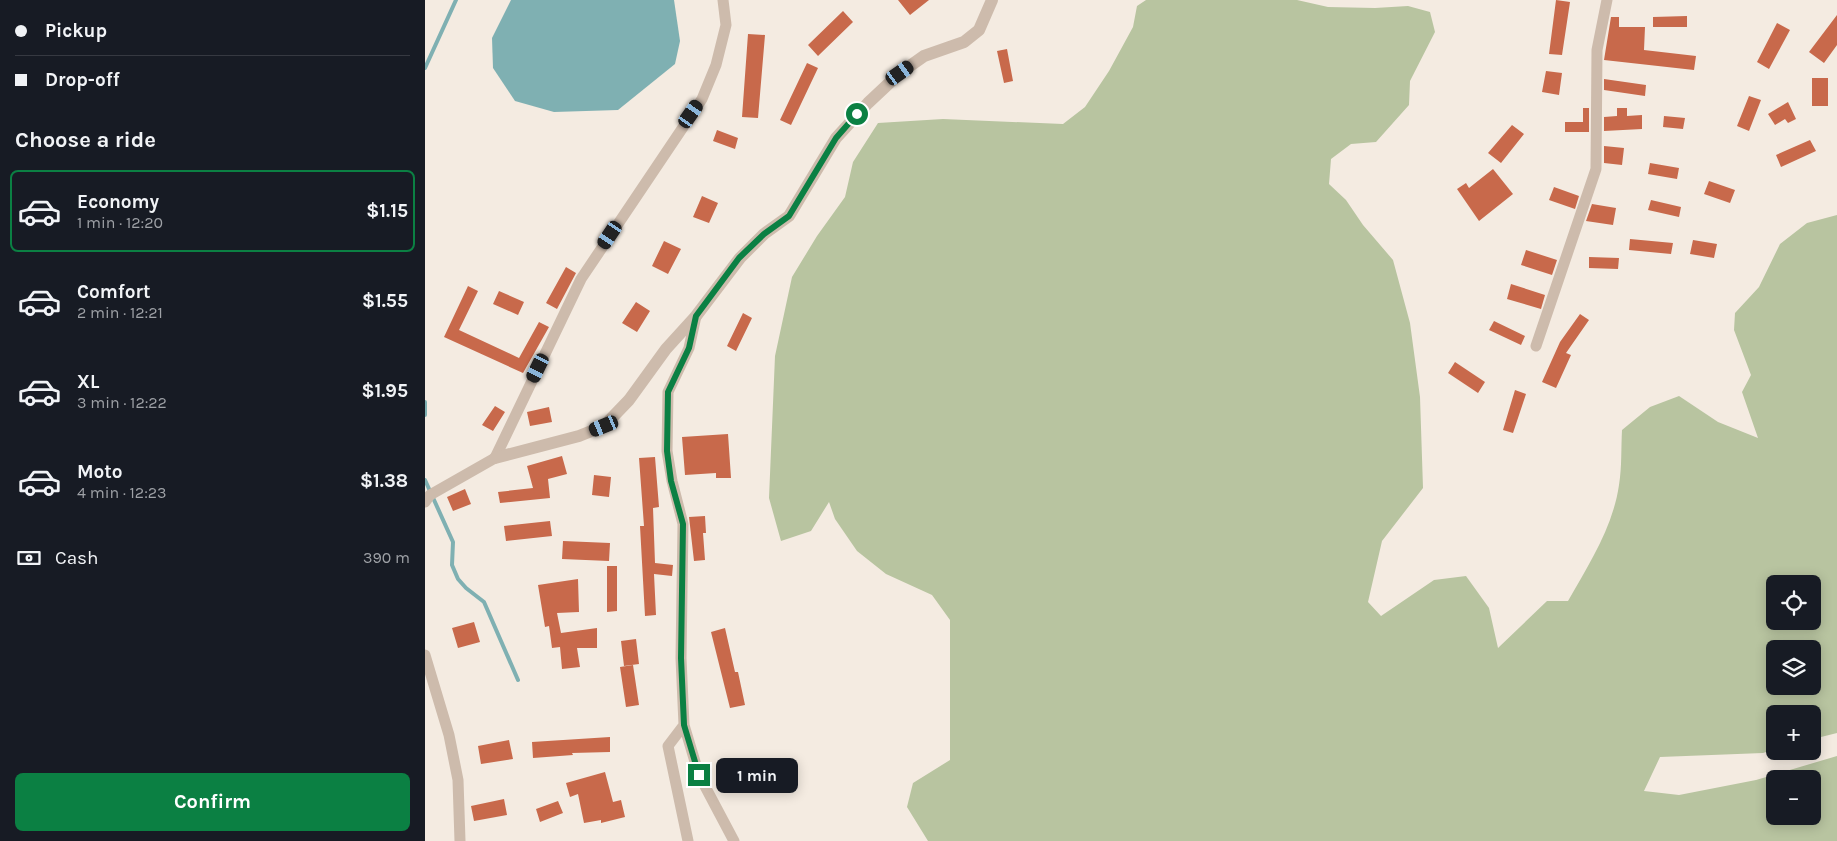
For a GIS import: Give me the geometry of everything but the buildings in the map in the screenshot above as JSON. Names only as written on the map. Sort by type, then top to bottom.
[{"type":"street","points":[[495,458],[581,279],[702,99],[716,65],[726,25],[723,0]]},
{"type":"street","points":[[425,502],[430,495],[495,458],[579,436],[604,426],[629,400],[666,349],[696,316],[739,258],[764,234],[789,216],[836,138],[867,102],[900,73],[924,56],[964,42],[979,30],[992,0]]},
{"type":"street","points":[[1536,346],[1596,168],[1597,50],[1607,0]]},
{"type":"street","points":[[696,316],[689,348],[668,392],[667,451],[671,481],[683,524],[681,658],[684,725],[699,775],[734,841]]},
{"type":"street","points":[[425,655],[449,735],[458,780],[460,841]]},
{"type":"street","points":[[684,725],[668,746],[688,841]]},
{"type":"green space","points":[[1146,0],[1297,0],[1328,7],[1375,8],[1408,6],[1430,12],[1435,32],[1410,81],[1409,105],[1376,142],[1351,144],[1331,159],[1329,184],[1346,200],[1363,225],[1393,260],[1410,323],[1420,397],[1423,488],[1382,541],[1368,602],[1381,616],[1434,580],[1466,576],[1489,608],[1498,648],[1547,601],[1568,601],[1599,545],[1616,501],[1620,478],[1622,430],[1650,407],[1679,396],[1718,422],[1758,438],[1742,392],[1751,375],[1734,330],[1735,313],[1759,287],[1780,244],[1807,223],[1837,215],[1837,733],[1821,737],[1821,705],[1766,705],[1766,752],[1660,757],[1644,791],[1679,795],[1766,777],[1766,825],[1821,825],[1821,770],[1790,770],[1837,756],[1837,841],[928,841],[907,807],[913,783],[950,760],[950,620],[932,595],[886,574],[857,551],[835,519],[829,502],[811,531],[781,541],[769,498],[775,356],[792,277],[817,236],[845,197],[853,162],[878,123],[943,119],[1063,124],[1085,107],[1109,71],[1133,27],[1137,6]]},
{"type":"water","points":[[511,0],[674,0],[680,41],[675,64],[618,110],[554,112],[515,101],[493,68],[492,38]]},
{"type":"waterway","points":[[425,68],[456,0]]},
{"type":"waterway","points":[[425,402],[425,415]]},
{"type":"waterway","points":[[425,480],[453,542],[452,565],[458,579],[484,602],[518,680]]},
{"type":"route","points":[[699,775],[684,725],[681,658],[683,524],[671,481],[667,451],[668,392],[689,348],[696,316],[739,258],[764,234],[789,216],[836,138],[857,114]]}]
